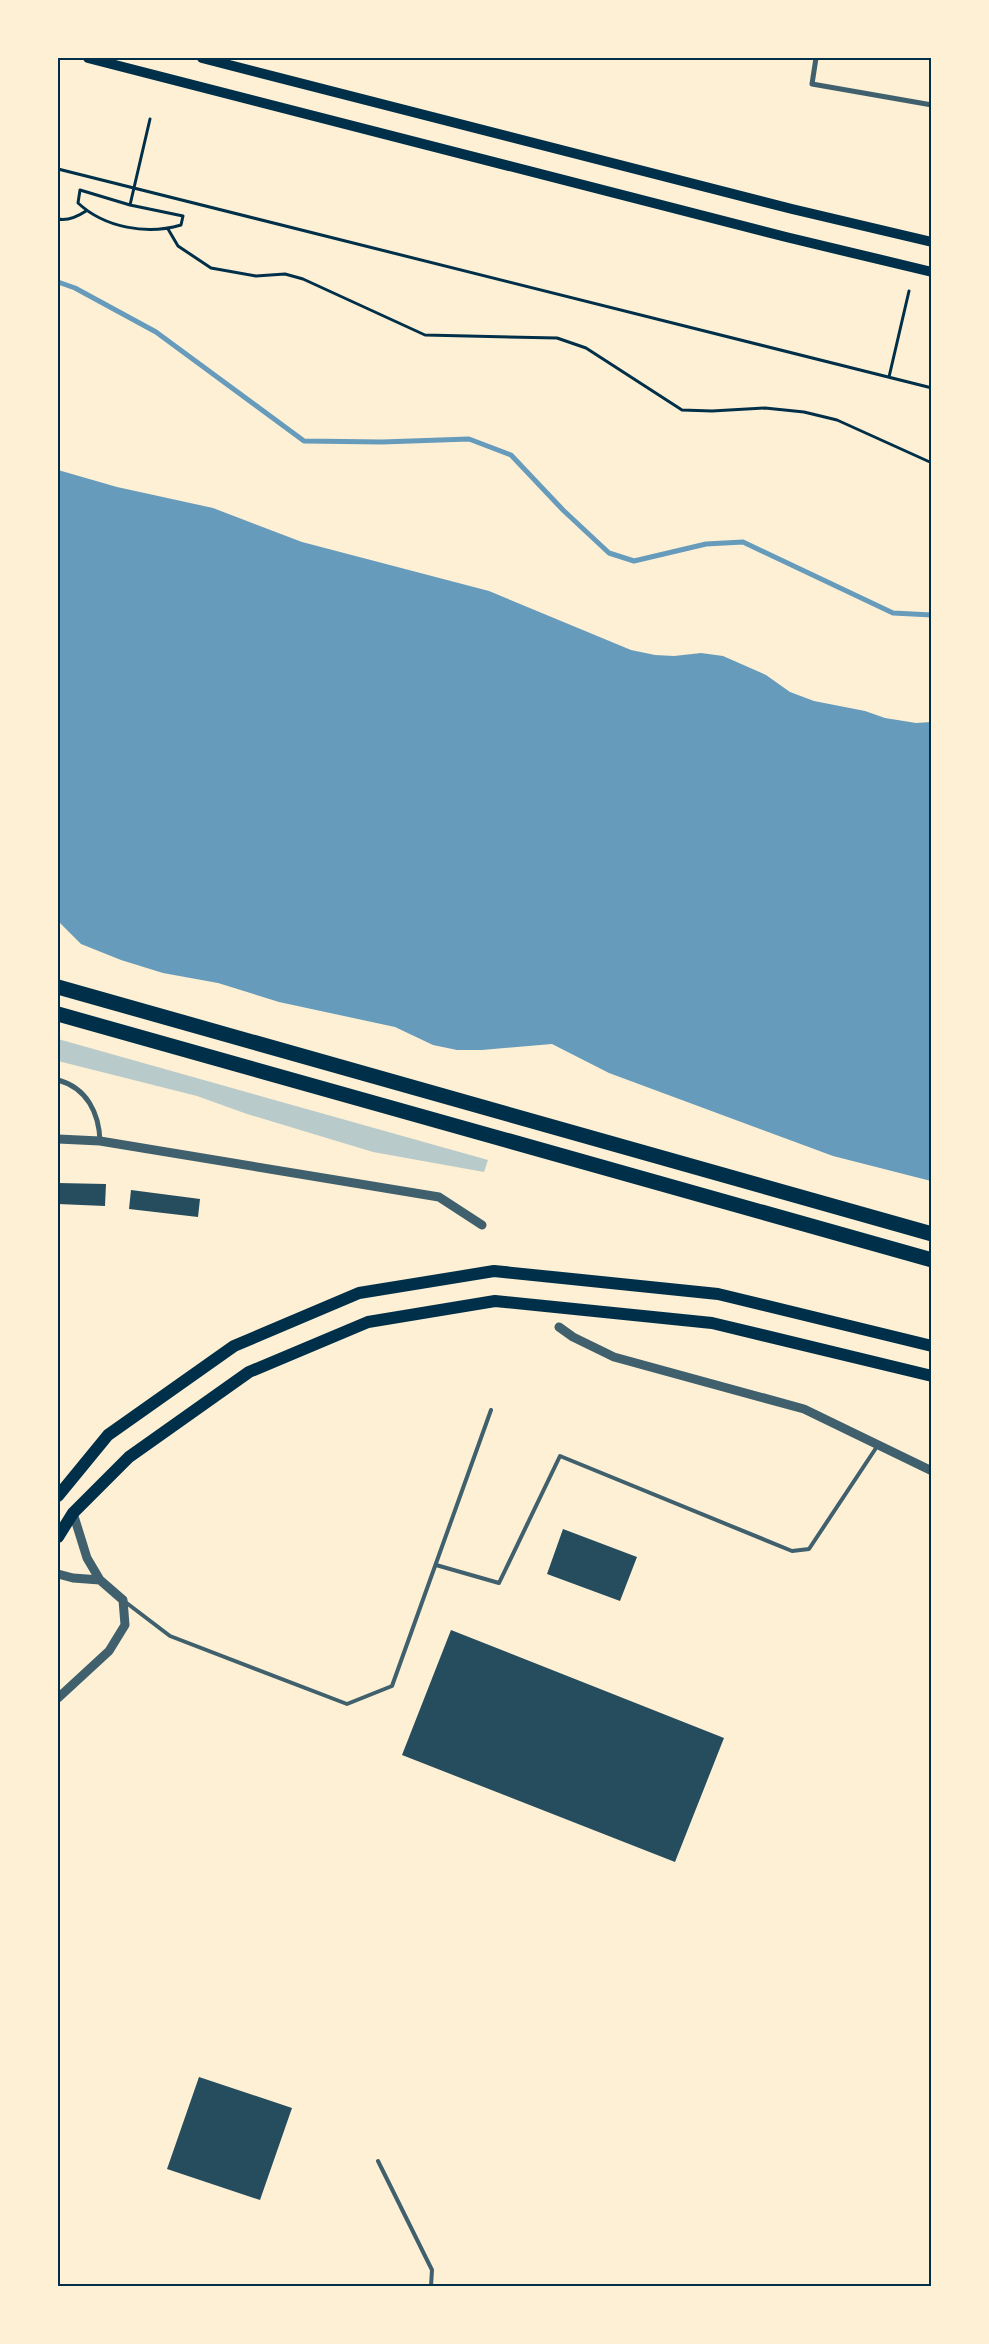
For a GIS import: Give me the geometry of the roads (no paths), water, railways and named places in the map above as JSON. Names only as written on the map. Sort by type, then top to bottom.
[{"type":"highway","points":[[58,987],[932,1234]]},
{"type":"highway","points":[[58,1014],[932,1260]]},
{"type":"main road","points":[[88,58],[786,237],[932,272]]},
{"type":"main road","points":[[202,58],[792,209],[932,242]]},
{"type":"main road","points":[[58,1496],[108,1435],[234,1346],[359,1293],[494,1271],[718,1294],[932,1346]]},
{"type":"main road","points":[[58,1537],[73,1512],[129,1457],[248,1372],[368,1322],[496,1301],[712,1323],[932,1376]]},
{"type":"street","points":[[816,58],[812,84],[932,104]]},
{"type":"street","points":[[58,1080],[81,1092],[93,1106],[99,1123],[100,1141]]},
{"type":"street","points":[[58,1138],[100,1141],[439,1197],[482,1225]]},
{"type":"street","points":[[559,1327],[573,1338],[614,1357],[804,1409],[932,1471]]},
{"type":"street","points":[[58,1698],[109,1651],[125,1625],[123,1600],[100,1580],[88,1558],[73,1512]]},
{"type":"street","points":[[58,1574],[73,1578],[100,1580]]},
{"type":"lane","points":[[123,1600],[170,1636],[347,1704],[392,1686],[491,1410]]},
{"type":"lane","points":[[436,1565],[499,1583],[560,1456],[792,1551],[809,1549],[878,1445]]},
{"type":"lane","points":[[378,2161],[432,2270],[432,2286]]},
{"type":"water","points":[[58,470],[117,487],[213,508],[302,542],[489,591],[631,650],[655,655],[674,656],[701,653],[723,656],[766,675],[790,692],[814,701],[865,711],[885,718],[916,723],[931,722],[931,1181],[833,1156],[609,1073],[552,1044],[482,1050],[457,1050],[433,1045],[395,1027],[279,1002],[218,983],[163,973],[121,960],[81,944],[58,921]]},
{"type":"waterway","points":[[58,282],[75,288],[156,332],[304,441],[382,442],[469,439],[511,455],[563,510],[609,553],[634,561],[706,544],[743,542],[893,613],[932,615]]}]
